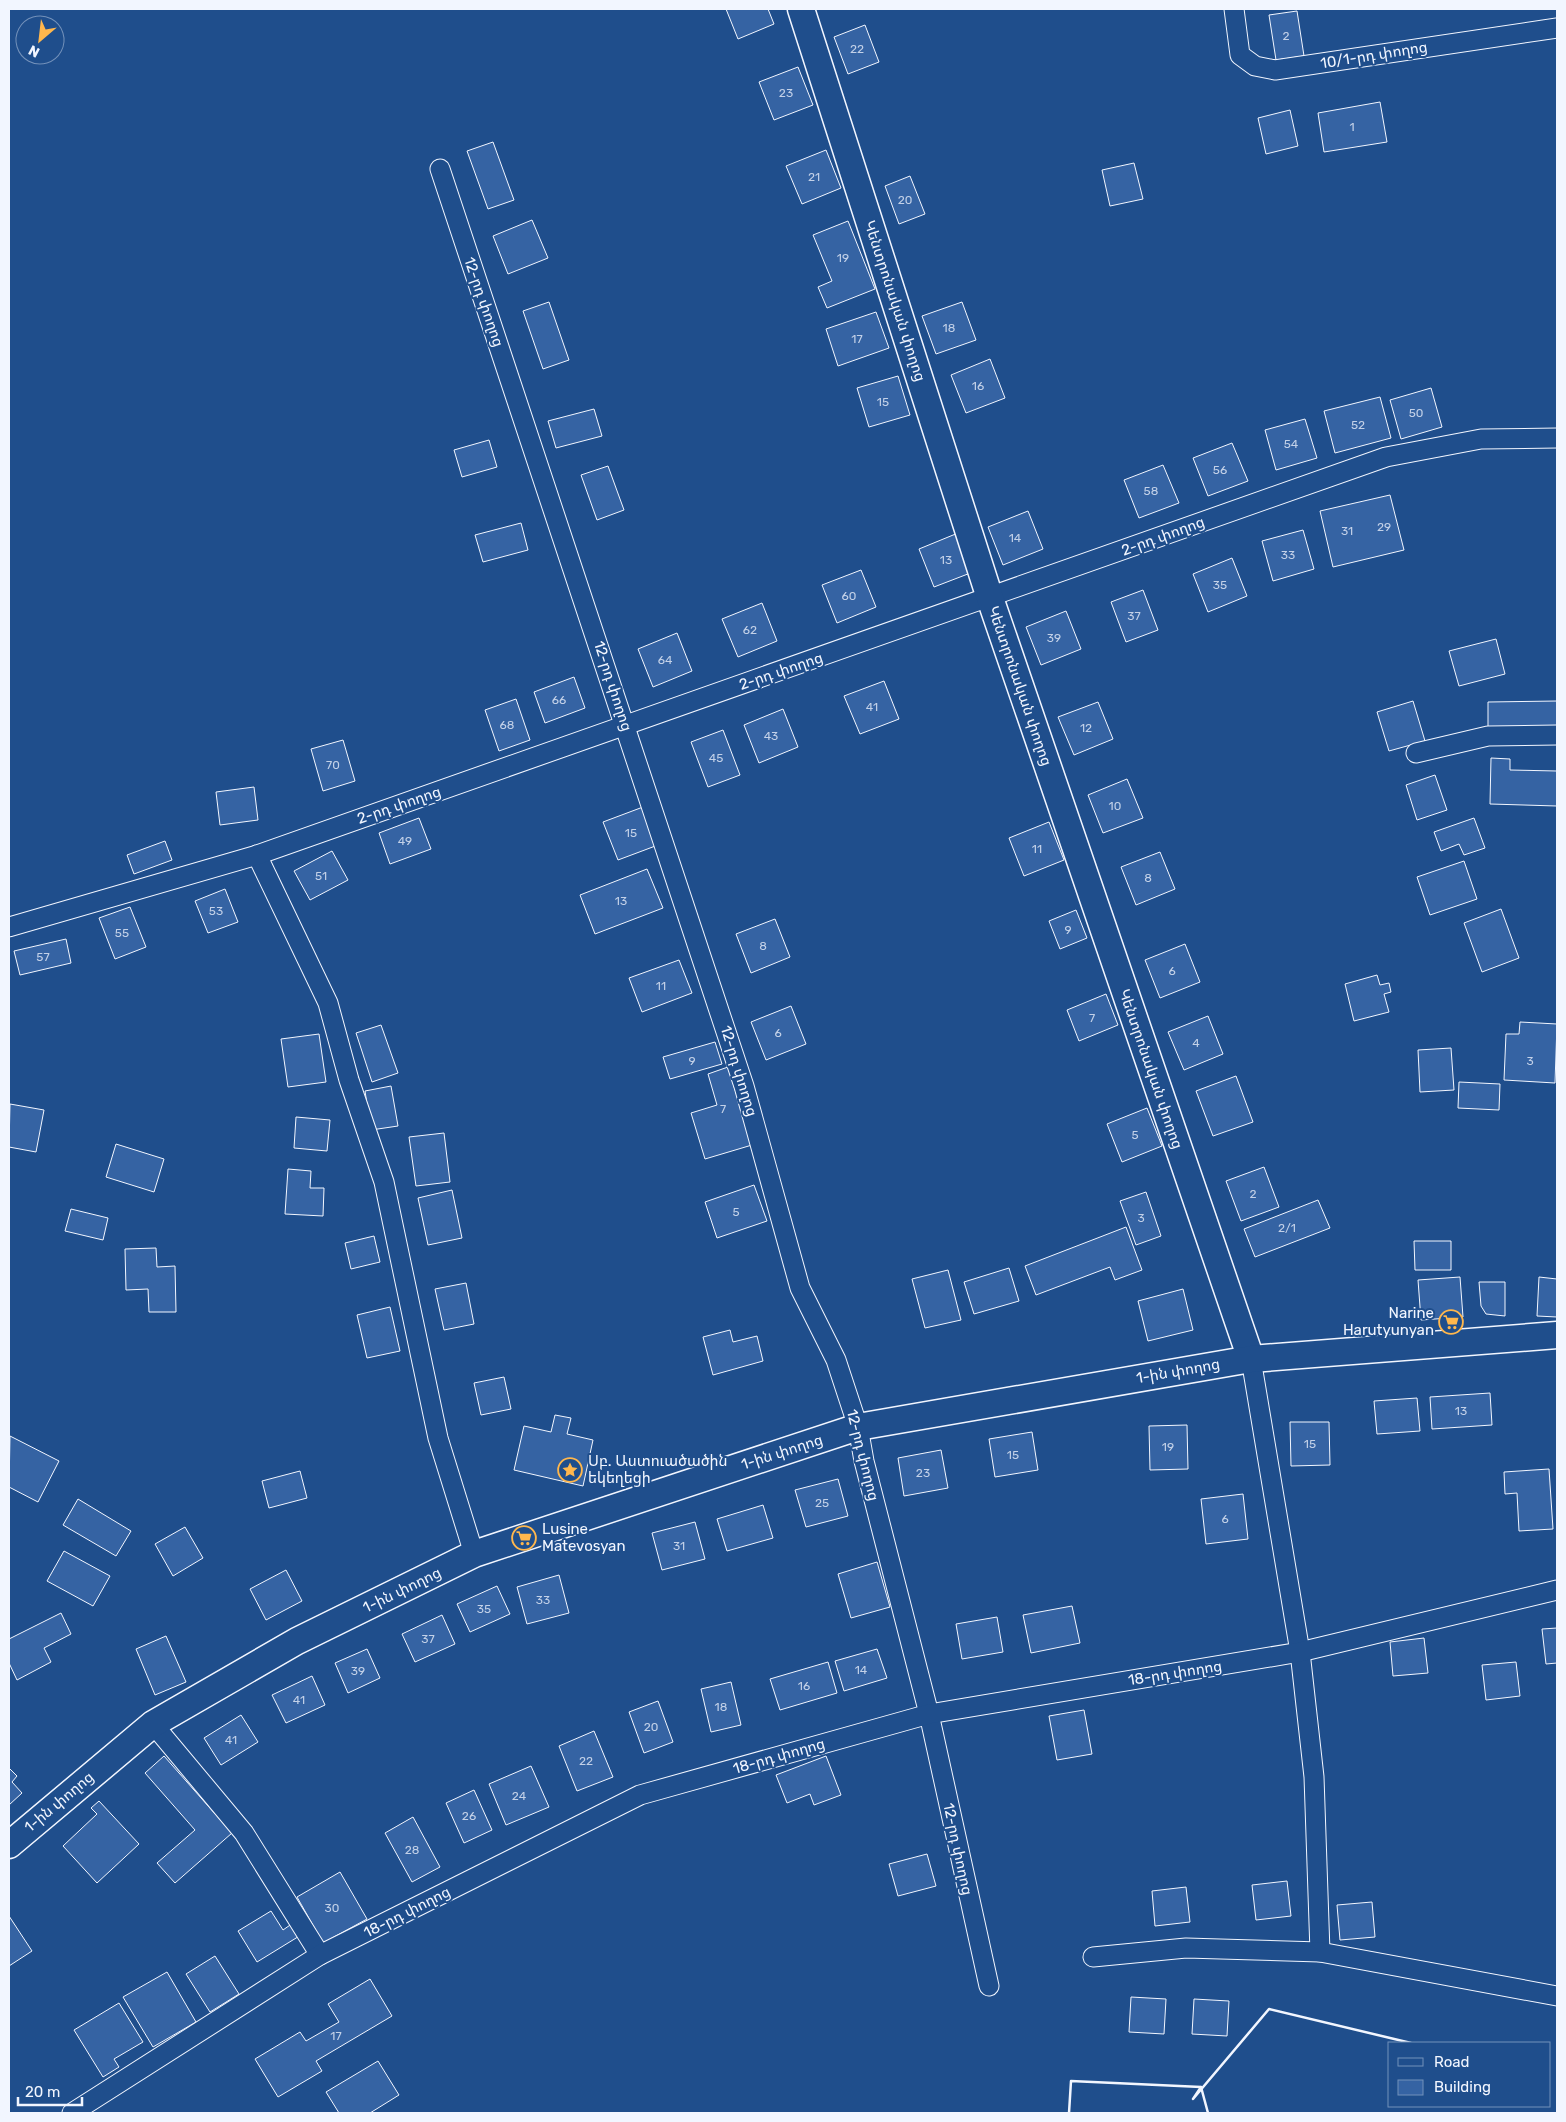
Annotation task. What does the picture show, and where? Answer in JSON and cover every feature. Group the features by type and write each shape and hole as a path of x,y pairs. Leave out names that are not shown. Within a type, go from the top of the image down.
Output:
{"main road":[{"name":"Կենտրոնական փողոց","path":"801,9 990,598 1251,1358"},
{"name":"1-ին փողոց","path":"9,1845 153,1724 297,1641 474,1554 858,1427 1251,1358 1557,1335"}],"street":[{"name":"10/1-րդ փողոց","path":"1234,9 1240,55 1255,66 1275,70 1557,28"},
{"name":"12-րդ փողոց","path":"440,169 626,725 744,1086 800,1288 836,1360 858,1427 864,1461 929,1714 989,1986"},
{"name":"2-րդ փողոց","path":"9,927 257,855 1386,457 1480,439 1557,438"},
{"path":"1416,754 1488,736 1557,735"},
{"path":"257,855 328,1003 349,1080 384,1182 438,1438 474,1554"},
{"path":"1251,1358 1300,1652 1314,1777 1320,1952"},
{"name":"18-րդ փողոց","path":"72,2113 320,1956 640,1795 929,1714 1300,1652 1557,1590"},
{"path":"153,1724 244,1833 320,1956"},
{"path":"1093,1957 1186,1948 1320,1952 1557,1996"}],"building":[{"path":"726,9 768,9 774,24 738,39"},
{"path":"1297,11 1304,56 1276,60 1269,15"},
{"path":"865,25 879,62 848,74 834,37"},
{"path":"798,67 813,105 774,120 759,82"},
{"path":"1380,102 1387,142 1324,152 1318,113"},
{"path":"1290,110 1298,146 1266,154 1258,118"},
{"path":"493,142 514,200 488,209 467,151"},
{"path":"826,150 841,188 802,204 786,166"},
{"path":"1134,163 1143,199 1110,206 1102,170"},
{"path":"910,176 925,214 899,224 885,186"},
{"path":"532,220 548,258 508,274 493,236"},
{"path":"848,221 875,289 827,308 818,287 832,281 813,235"},
{"path":"549,302 569,360 543,369 523,311"},
{"path":"962,302 976,340 936,354 922,316"},
{"path":"876,312 889,348 838,366 826,329"},
{"path":"990,359 1005,398 966,413 951,375"},
{"path":"898,376 910,415 869,427 857,388"},
{"path":"1431,388 1442,427 1401,439 1390,400"},
{"path":"1380,397 1391,438 1335,453 1324,411"},
{"path":"594,409 602,436 556,448 548,421"},
{"path":"1305,419 1317,458 1276,470 1265,430"},
{"path":"489,440 497,467 462,477 454,450"},
{"path":"1232,443 1248,481 1208,496 1193,458"},
{"path":"1163,465 1179,503 1139,518 1124,480"},
{"path":"608,466 624,510 597,520 581,475"},
{"path":"1390,495 1404,550 1333,567 1320,511"},
{"path":"1028,511 1043,549 1003,565 988,527"},
{"path":"521,523 528,550 483,562 475,535"},
{"path":"1303,530 1314,569 1273,581 1262,541"},
{"path":"958,533 973,572 934,587 919,549"},
{"path":"1232,558 1247,596 1208,612 1193,574"},
{"path":"861,570 876,607 837,623 822,585"},
{"path":"1143,590 1158,630 1126,642 1111,602"},
{"path":"762,603 777,641 738,657 722,619"},
{"path":"1066,611 1081,649 1041,665 1026,627"},
{"path":"677,633 692,671 653,687 638,649"},
{"path":"1496,639 1505,674 1459,686 1449,651"},
{"path":"574,677 585,708 545,723 534,692"},
{"path":"884,681 899,719 860,734 844,696"},
{"path":"516,699 530,740 499,751 485,710"},
{"path":"1413,701 1425,741 1389,751 1377,712"},
{"path":"1557,701 1557,730 1488,730 1488,702"},
{"path":"1098,702 1113,739 1074,755 1058,717"},
{"path":"783,709 798,747 759,763 744,725"},
{"path":"723,730 740,775 708,787 691,742"},
{"path":"343,740 355,781 323,791 311,749"},
{"path":"1491,758 1510,759 1510,770 1557,771 1557,806 1490,804"},
{"path":"1435,775 1447,810 1417,820 1406,785"},
{"path":"1127,779 1143,818 1103,833 1088,795"},
{"path":"254,787 258,820 220,825 216,792"},
{"path":"643,807 658,845 618,860 603,822"},
{"path":"419,818 431,849 390,864 379,833"},
{"path":"1474,818 1485,848 1464,855 1459,844 1441,851 1434,832"},
{"path":"1049,822 1064,860 1024,876 1009,838"},
{"path":"165,841 172,860 134,874 127,855"},
{"path":"332,851 348,880 310,900 294,871"},
{"path":"1160,852 1175,889 1136,905 1121,867"},
{"path":"1464,861 1477,899 1430,915 1417,877"},
{"path":"647,869 663,908 595,934 580,895"},
{"path":"225,889 238,922 208,933 195,901"},
{"path":"130,907 146,947 115,959 99,918"},
{"path":"1501,909 1519,958 1482,972 1464,923"},
{"path":"1076,910 1087,938 1060,949 1049,921"},
{"path":"775,919 790,957 751,973 736,934"},
{"path":"66,939 71,963 20,975 14,951"},
{"path":"1185,944 1200,982 1160,998 1145,960"},
{"path":"679,960 692,993 642,1012 629,978"},
{"path":"1377,975 1380,985 1389,983 1391,992 1384,994 1389,1012 1354,1021 1345,984"},
{"path":"1106,994 1118,1025 1079,1041 1067,1010"},
{"path":"791,1006 806,1044 766,1060 751,1022"},
{"path":"1208,1016 1223,1054 1184,1070 1168,1032"},
{"path":"1520,1022 1557,1024 1555,1083 1504,1080 1506,1034 1519,1034"},
{"path":"381,1025 398,1073 372,1082 356,1033"},
{"path":"319,1034 326,1082 288,1087 281,1039"},
{"path":"715,1042 722,1064 670,1079 663,1057"},
{"path":"1451,1048 1454,1090 1420,1092 1418,1050"},
{"path":"728,1067 752,1145 705,1159 691,1113 717,1105 708,1074"},
{"path":"1236,1076 1253,1122 1213,1136 1196,1091"},
{"path":"1459,1082 1500,1084 1499,1110 1458,1108"},
{"path":"391,1086 398,1126 371,1130 365,1091"},
{"path":"10,1104 44,1110 36,1152 9,1147"},
{"path":"1147,1108 1162,1146 1122,1162 1107,1124"},
{"path":"296,1117 330,1120 327,1151 294,1148"},
{"path":"444,1133 450,1182 416,1186 409,1137"},
{"path":"116,1144 164,1159 154,1192 106,1177"},
{"path":"1264,1167 1279,1207 1241,1221 1226,1181"},
{"path":"288,1169 311,1171 310,1188 324,1188 323,1216 285,1214"},
{"path":"754,1185 767,1221 717,1238 705,1202"},
{"path":"452,1190 462,1238 428,1245 418,1198"},
{"path":"1146,1192 1161,1236 1136,1245 1120,1201"},
{"path":"1318,1200 1330,1228 1255,1257 1244,1229"},
{"path":"71,1209 108,1218 103,1240 65,1231"},
{"path":"1126,1227 1142,1270 1115,1280 1110,1267 1036,1295 1025,1266"},
{"path":"374,1236 380,1262 351,1269 345,1243"},
{"path":"1414,1241 1451,1241 1451,1270 1415,1270"},
{"path":"156,1248 157,1267 175,1266 176,1312 149,1312 148,1289 126,1290 125,1249"},
{"path":"1009,1268 1019,1301 974,1314 964,1282"},
{"path":"948,1270 961,1320 925,1328 912,1279"},
{"path":"1460,1277 1463,1317 1421,1320 1418,1280"},
{"path":"1539,1277 1557,1279 1557,1317 1537,1316"},
{"path":"1479,1282 1505,1282 1505,1316 1486,1314 1481,1306"},
{"path":"466,1283 474,1324 444,1330 435,1289"},
{"path":"1183,1289 1193,1330 1148,1341 1138,1301"},
{"path":"390,1307 400,1351 367,1358 357,1315"},
{"path":"730,1330 733,1342 757,1336 763,1361 713,1375 703,1337"},
{"path":"504,1377 511,1409 481,1415 474,1383"},
{"path":"1490,1393 1492,1425 1432,1429 1430,1397"},
{"path":"1417,1398 1420,1431 1377,1434 1374,1401"},
{"path":"555,1415 571,1418 567,1434 593,1440 583,1486 514,1470 524,1426 551,1432"},
{"path":"1290,1422 1329,1422 1330,1465 1291,1466"},
{"path":"1187,1425 1188,1469 1150,1470 1149,1426"},
{"path":"1032,1432 1038,1470 995,1477 989,1439"},
{"path":"10,1436 59,1461 38,1502 9,1487"},
{"path":"941,1450 948,1488 904,1496 898,1458"},
{"path":"1549,1469 1553,1529 1519,1531 1517,1493 1505,1494 1504,1472"},
{"path":"300,1471 307,1498 269,1508 262,1481"},
{"path":"838,1479 848,1516 806,1527 795,1490"},
{"path":"1243,1494 1248,1539 1206,1544 1201,1499"},
{"path":"78,1499 131,1531 116,1556 63,1525"},
{"path":"763,1505 773,1538 727,1551 717,1519"},
{"path":"695,1522 705,1559 662,1570 652,1533"},
{"path":"185,1527 203,1558 173,1576 155,1544"},
{"path":"64,1551 110,1576 93,1606 47,1581"},
{"path":"877,1562 890,1607 851,1618 838,1574"},
{"path":"286,1570 302,1601 266,1620 250,1589"},
{"path":"559,1575 569,1613 527,1624 517,1587"},
{"path":"497,1586 510,1614 470,1632 457,1604"},
{"path":"1072,1606 1080,1643 1031,1653 1023,1615"},
{"path":"61,1613 71,1634 44,1648 51,1662 17,1680 9,1663 9,1639"},
{"path":"442,1615 455,1644 415,1662 402,1634"},
{"path":"997,1617 1003,1652 962,1659 956,1624"},
{"path":"1557,1628 1557,1663 1546,1664 1542,1629"},
{"path":"166,1636 186,1682 155,1695 136,1649"},
{"path":"1424,1638 1428,1673 1393,1676 1390,1642"},
{"path":"367,1649 380,1678 348,1693 335,1663"},
{"path":"877,1649 887,1678 844,1691 835,1661"},
{"path":"828,1662 837,1693 780,1710 770,1679"},
{"path":"1516,1662 1520,1696 1486,1700 1482,1665"},
{"path":"312,1676 325,1705 286,1723 272,1695"},
{"path":"731,1682 741,1725 711,1732 701,1689"},
{"path":"658,1701 673,1742 644,1753 629,1712"},
{"path":"1084,1710 1092,1754 1057,1760 1049,1716"},
{"path":"241,1715 258,1742 221,1765 204,1738"},
{"path":"594,1731 613,1777 577,1791 559,1746"},
{"path":"164,1756 232,1833 175,1883 157,1863 195,1830 145,1773"},
{"path":"826,1756 841,1795 814,1805 810,1794 787,1803 776,1775"},
{"path":"531,1766 549,1807 506,1825 489,1784"},
{"path":"9,1768 17,1776 12,1782 22,1793 9,1805"},
{"path":"474,1790 492,1830 464,1843 446,1803"},
{"path":"99,1801 139,1844 97,1883 63,1846 97,1814 91,1808"},
{"path":"413,1817 440,1867 412,1882 385,1833"},
{"path":"927,1854 936,1886 898,1896 889,1864"},
{"path":"340,1872 367,1919 323,1943 297,1897"},
{"path":"1287,1881 1291,1916 1256,1920 1252,1885"},
{"path":"1186,1887 1190,1922 1155,1926 1152,1891"},
{"path":"1372,1902 1375,1937 1340,1940 1337,1905"},
{"path":"271,1911 283,1930 293,1923 301,1935 257,1962 238,1931"},
{"path":"9,1916 32,1951 9,1966"},
{"path":"215,1956 239,1994 210,2012 186,1974"},
{"path":"167,1972 196,2022 153,2047 123,1997"},
{"path":"370,1979 392,2016 316,2061 322,2071 278,2097 255,2059 300,2032 306,2041 339,2022 328,2004"},
{"path":"1131,1997 1166,1999 1164,2034 1129,2032"},
{"path":"1194,1999 1229,2001 1227,2036 1192,2034"},
{"path":"119,2003 143,2042 114,2059 119,2067 103,2077 74,2030"},
{"path":"378,2061 399,2095 370,2113 339,2113 326,2092"}],"wall":[{"path":"1201,2087 1193,2099 1269,2009 1407,2042"},
{"path":"1069,2113 1071,2081 1201,2087 1208,2113"}],"place":[{"name":"Narine Harutyunyan","path":"1451,1322"},
{"name":"Սբ. Աստուածածին եկեղեցի","path":"570,1470"},
{"name":"Lusine Matevosyan","path":"524,1538"}]}
